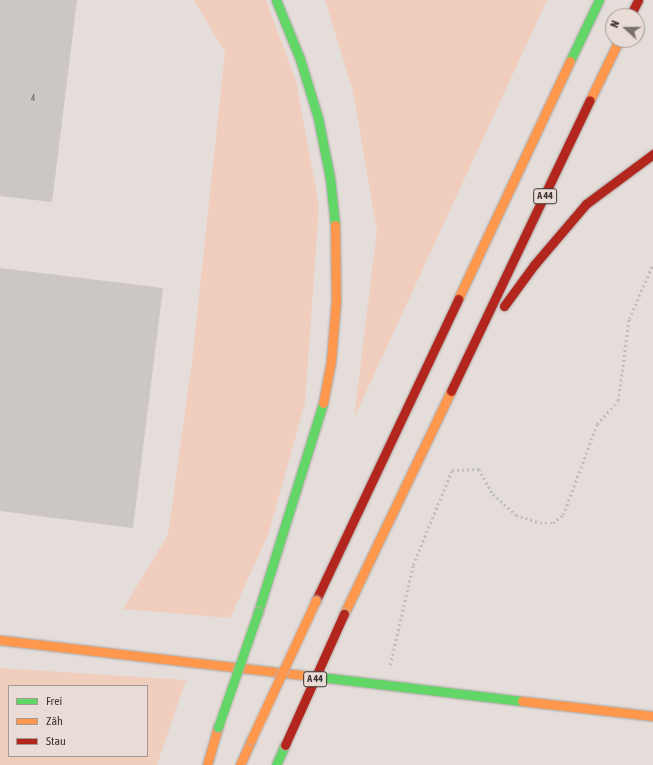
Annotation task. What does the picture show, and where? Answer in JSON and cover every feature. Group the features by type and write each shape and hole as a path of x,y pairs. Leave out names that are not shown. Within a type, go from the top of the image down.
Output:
{"main road":[{"path":"207,765 218,727 258,612 319,421 331,361 336,300 336,239 331,186 318,118 300,59 276,0"},
{"path":"240,765 316,600 599,0"},
{"name":"A 44","path":"276,765 344,614 471,353 615,48"},
{"path":"471,353 534,264 586,204 653,154"},
{"path":"0,640 653,716"}],"path":[{"path":"386,686 394,643 413,565 452,470 479,469 493,494 516,515 540,523 553,523 563,514 597,424 618,401 629,319 653,264"}],"shaded area":[{"path":"194,0 266,0 296,81 319,206 305,403 268,535 230,618 123,609 168,535 192,362 225,52"},
{"path":"325,0 547,0 354,418 377,231 353,91"},
{"path":"0,668 186,680 157,765 0,765"}],"building":[{"path":"0,0 77,0 52,202 0,196"},
{"path":"0,268 163,288 133,528 0,511"}],"traffic: fast":[{"path":"276,0 300,59 318,118 330,178 335,225"},
{"path":"570,61 599,0"},
{"path":"258,612 323,403"},
{"path":"218,727 258,612"},
{"path":"312,676 522,701"},
{"path":"276,765 285,745"}],"traffic: slow":[{"path":"590,100 615,48"},
{"path":"458,299 570,61"},
{"path":"323,403 331,361 336,300 335,225"},
{"path":"344,614 451,391"},
{"path":"251,740 316,600"},
{"path":"0,640 312,676"},
{"path":"522,701 653,716"},
{"path":"207,765 218,727"},
{"path":"240,765 251,740"}],"traffic: jam":[{"path":"634,8 638,0"},
{"path":"451,391 590,100"},
{"path":"504,306 534,265 586,204 653,154"},
{"path":"316,600 458,299"},
{"path":"285,745 344,614"}]}
